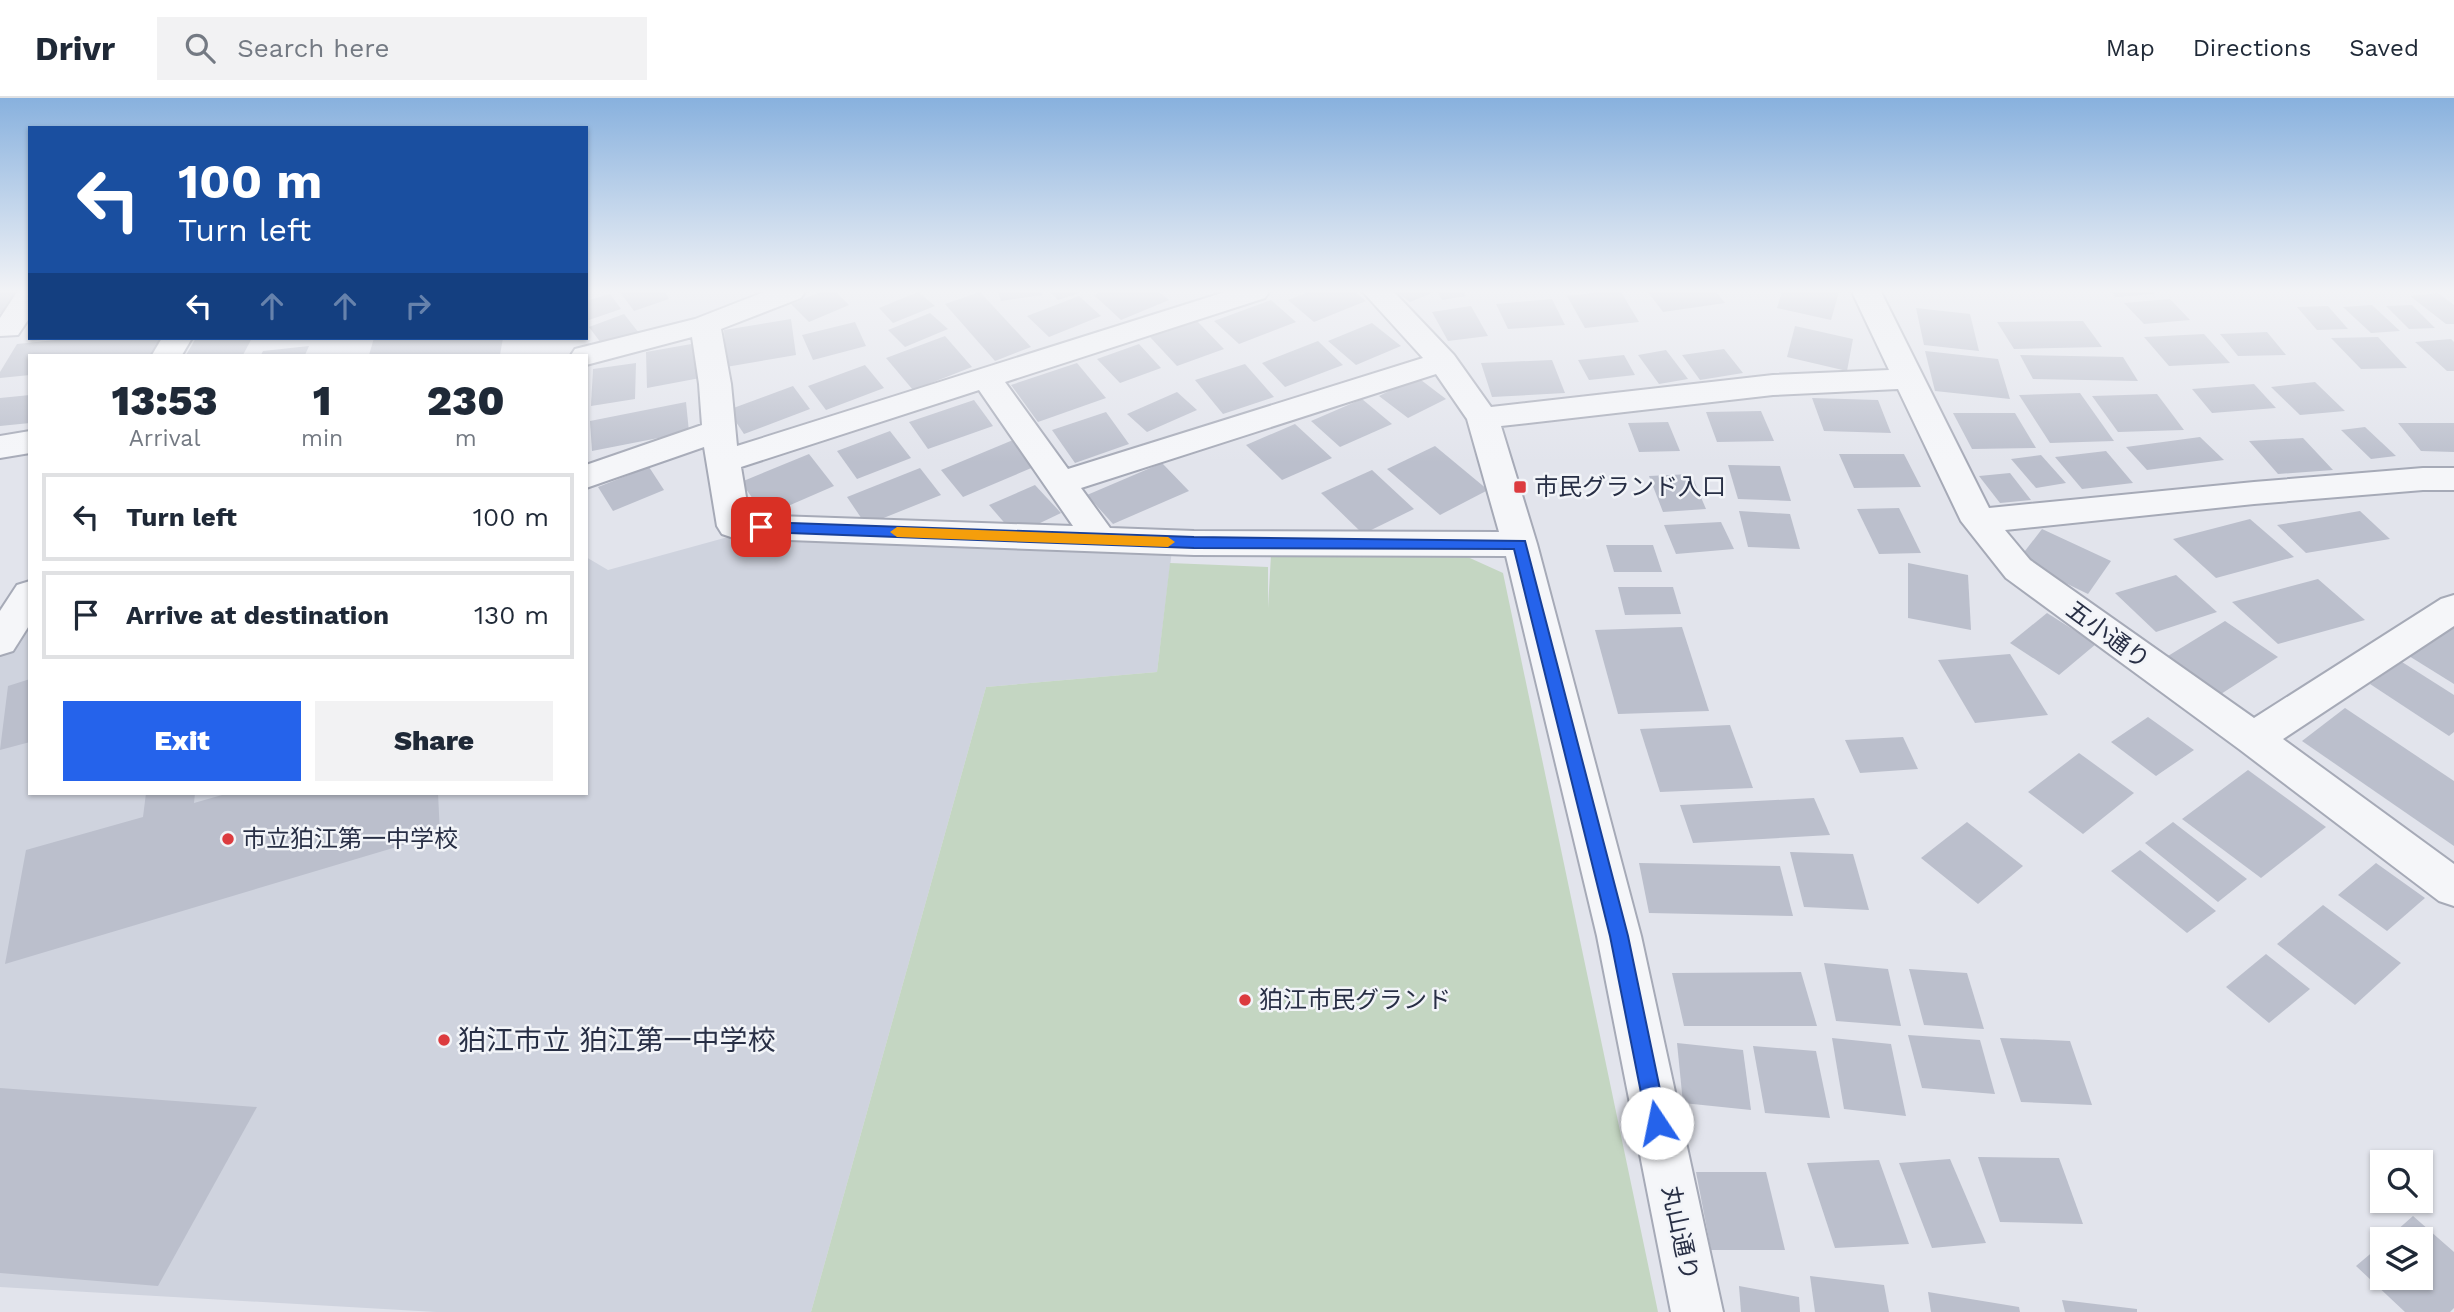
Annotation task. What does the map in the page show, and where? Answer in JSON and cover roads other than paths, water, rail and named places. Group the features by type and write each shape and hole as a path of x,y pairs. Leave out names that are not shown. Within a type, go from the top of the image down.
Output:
{"street":[{"path":"588,355 613,349"},
{"path":"709,349 734,526 1208,543 1520,544"},
{"path":"588,477 722,446 986,378 1078,349"},
{"name":"丸山通り","path":"1431,349 1483,418 1520,544 1619,936 1697,1312"},
{"name":"五小通り","path":"1894,349 1978,521 2018,569 2253,738 2454,888"},
{"path":"1060,483 1443,362"},
{"path":"986,378 1100,539"},
{"path":"1483,418 1773,385 1909,379"},
{"path":"0,447 28,442"},
{"path":"1978,521 2280,491 2423,479 2454,480"},
{"path":"2253,738 2454,608"}],"place":[{"name":"市民グランド入口","path":"1520,487"},
{"name":"市立狛江第一中学校","path":"228,839"},
{"name":"狛江市民グランド","path":"1245,1000"},
{"name":"狛江市立 狛江第一中学校","path":"444,1040"}]}
